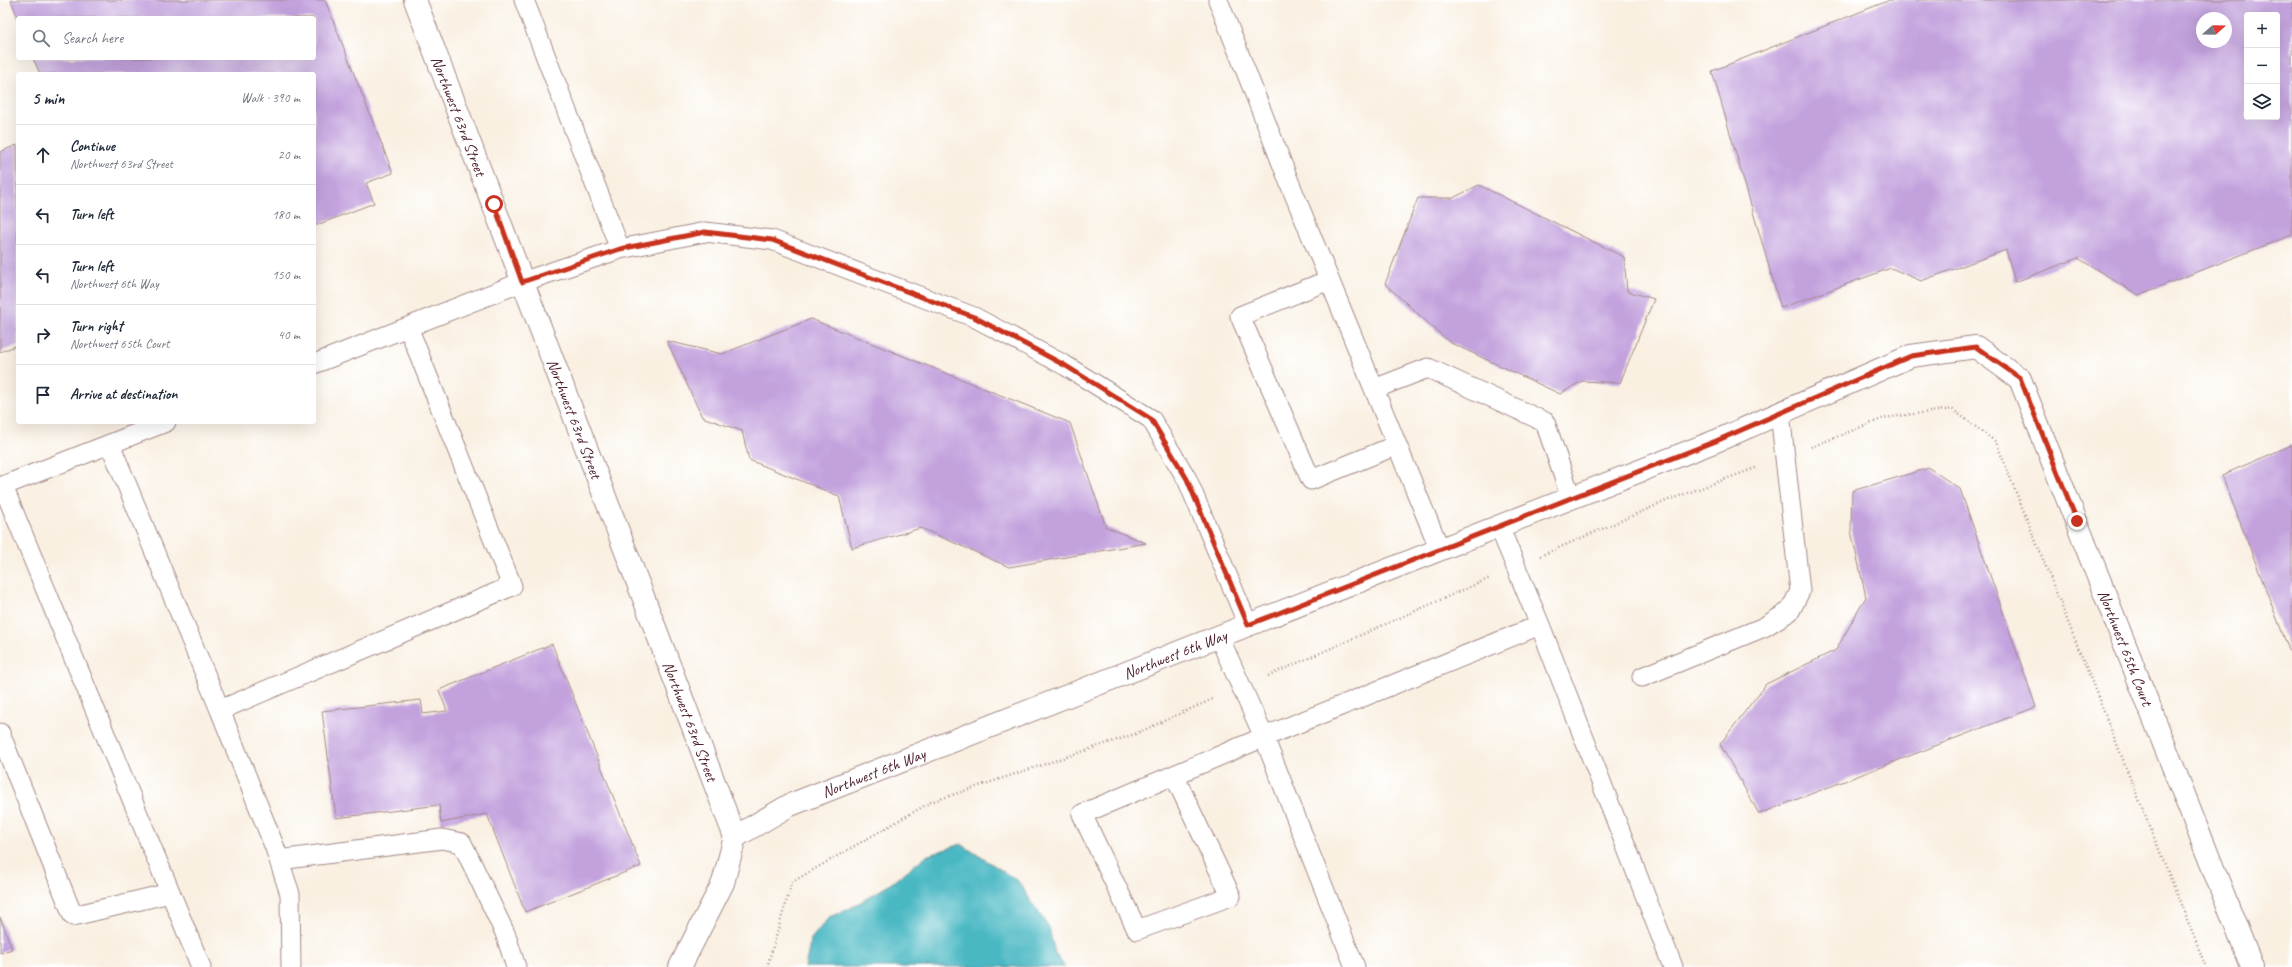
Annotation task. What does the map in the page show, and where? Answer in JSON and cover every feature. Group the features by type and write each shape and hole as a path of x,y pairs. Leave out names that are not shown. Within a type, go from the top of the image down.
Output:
{"street":[{"name":"Northwest 63rd Street","path":"415,0 735,837"},
{"name":"Northwest 6th Way","path":"735,837 790,805 1716,441 1911,356 1976,347"},
{"name":"Northwest 65th Court","path":"1976,347 2020,378 2252,967"},
{"path":"680,967 723,883 735,837"}],"lane":[{"path":"524,0 620,249"},
{"path":"1218,0 1329,280 1440,550"},
{"path":"316,363 522,282 620,249 705,232 772,240 974,317 1066,366 1151,419 1187,479 1248,625"},
{"path":"1329,280 1240,316 1311,480 1397,445"},
{"path":"220,710 512,586 408,327"},
{"path":"1374,390 1428,368 1545,422 1572,498"},
{"path":"1642,677 1764,627 1790,611 1800,591 1780,413"},
{"path":"161,424 1,486 200,967"},
{"path":"110,444 220,710 279,860 290,894 291,967"},
{"path":"1499,526 1540,625 1673,967"},
{"path":"1174,775 1231,896 1137,930 1082,814 1174,775 1264,737 1540,625"},
{"path":"1218,637 1264,737 1355,967"},
{"path":"0,732 74,916 170,893"},
{"path":"279,860 442,839 462,843 505,933 516,967"}],"water":[{"path":"961,844 1018,881 1049,928 1055,954 1065,967 805,967 811,939 829,917 847,910 889,885 926,856"}],"building":[{"path":"11,0 325,0 393,173 366,183 374,203 316,225 316,72 39,72 34,60 316,60 316,16 17,16"},
{"path":"1890,0 2292,0 2292,235 2138,295 2078,258 2015,282 2006,250 1921,281 1891,268 1781,308 1712,71"},
{"path":"16,145 16,346 0,352 0,152"},
{"path":"1479,185 1624,257 1627,291 1654,299 1620,383 1582,381 1560,394 1449,342 1385,284 1418,198 1453,198"},
{"path":"811,319 1070,423 1106,527 1146,543 1009,567 921,528 852,548 839,496 749,460 742,431 702,417 667,341 722,354"},
{"path":"2292,445 2292,658 2222,475"},
{"path":"1929,468 1960,489 2036,707 1759,814 1720,744 1766,684 1836,650 1866,597 1851,531 1852,491"},
{"path":"552,644 641,866 525,912 487,814 441,823 439,805 336,818 322,711 421,700 423,714 447,711 439,690"},
{"path":"0,917 12,949 0,953"}],"route":[{"path":"494,204 522,282 620,249 705,232 772,240 974,317 1066,366 1151,419 1187,479 1248,625 1716,441 1911,356 1976,347 2020,378 2077,521"}]}
